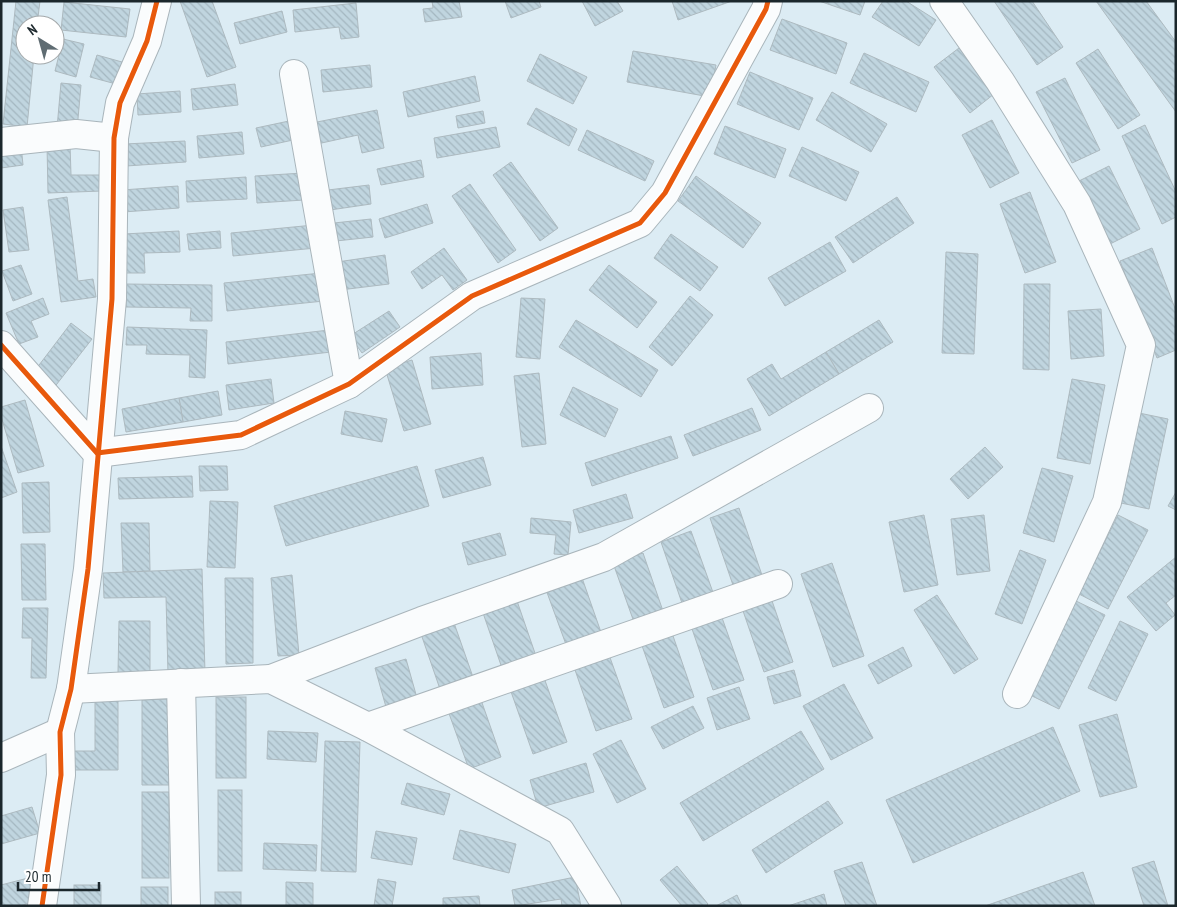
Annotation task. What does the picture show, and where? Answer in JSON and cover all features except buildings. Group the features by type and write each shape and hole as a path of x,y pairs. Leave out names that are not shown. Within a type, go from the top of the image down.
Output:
{"street":[{"path":"42,906 61,774 60,732 71,689 88,569 112,299 114,138 120,103 147,41 157,1"},
{"path":"97,453 241,435 349,384 472,296 640,224 665,194 766,9 768,1"},
{"path":"944,1 1000,81 1077,204 1141,345 1107,502 1017,694"},
{"path":"294,74 349,384"},
{"path":"1,142 76,134 114,138"},
{"path":"1,345 97,453"},
{"path":"71,689 272,679 422,621 604,557 869,408"},
{"path":"368,727 778,584"},
{"path":"272,679 368,727 560,831 607,906"},
{"path":"181,683 186,906"},
{"path":"1,758 60,732"}],"cycle path":[{"path":"42,906 61,775 60,732 71,689 88,569 112,299 114,138 120,103 147,41 157,1"},
{"path":"1,345 97,453 241,435 349,384 472,296 640,223 665,193 766,9 768,1"}]}
